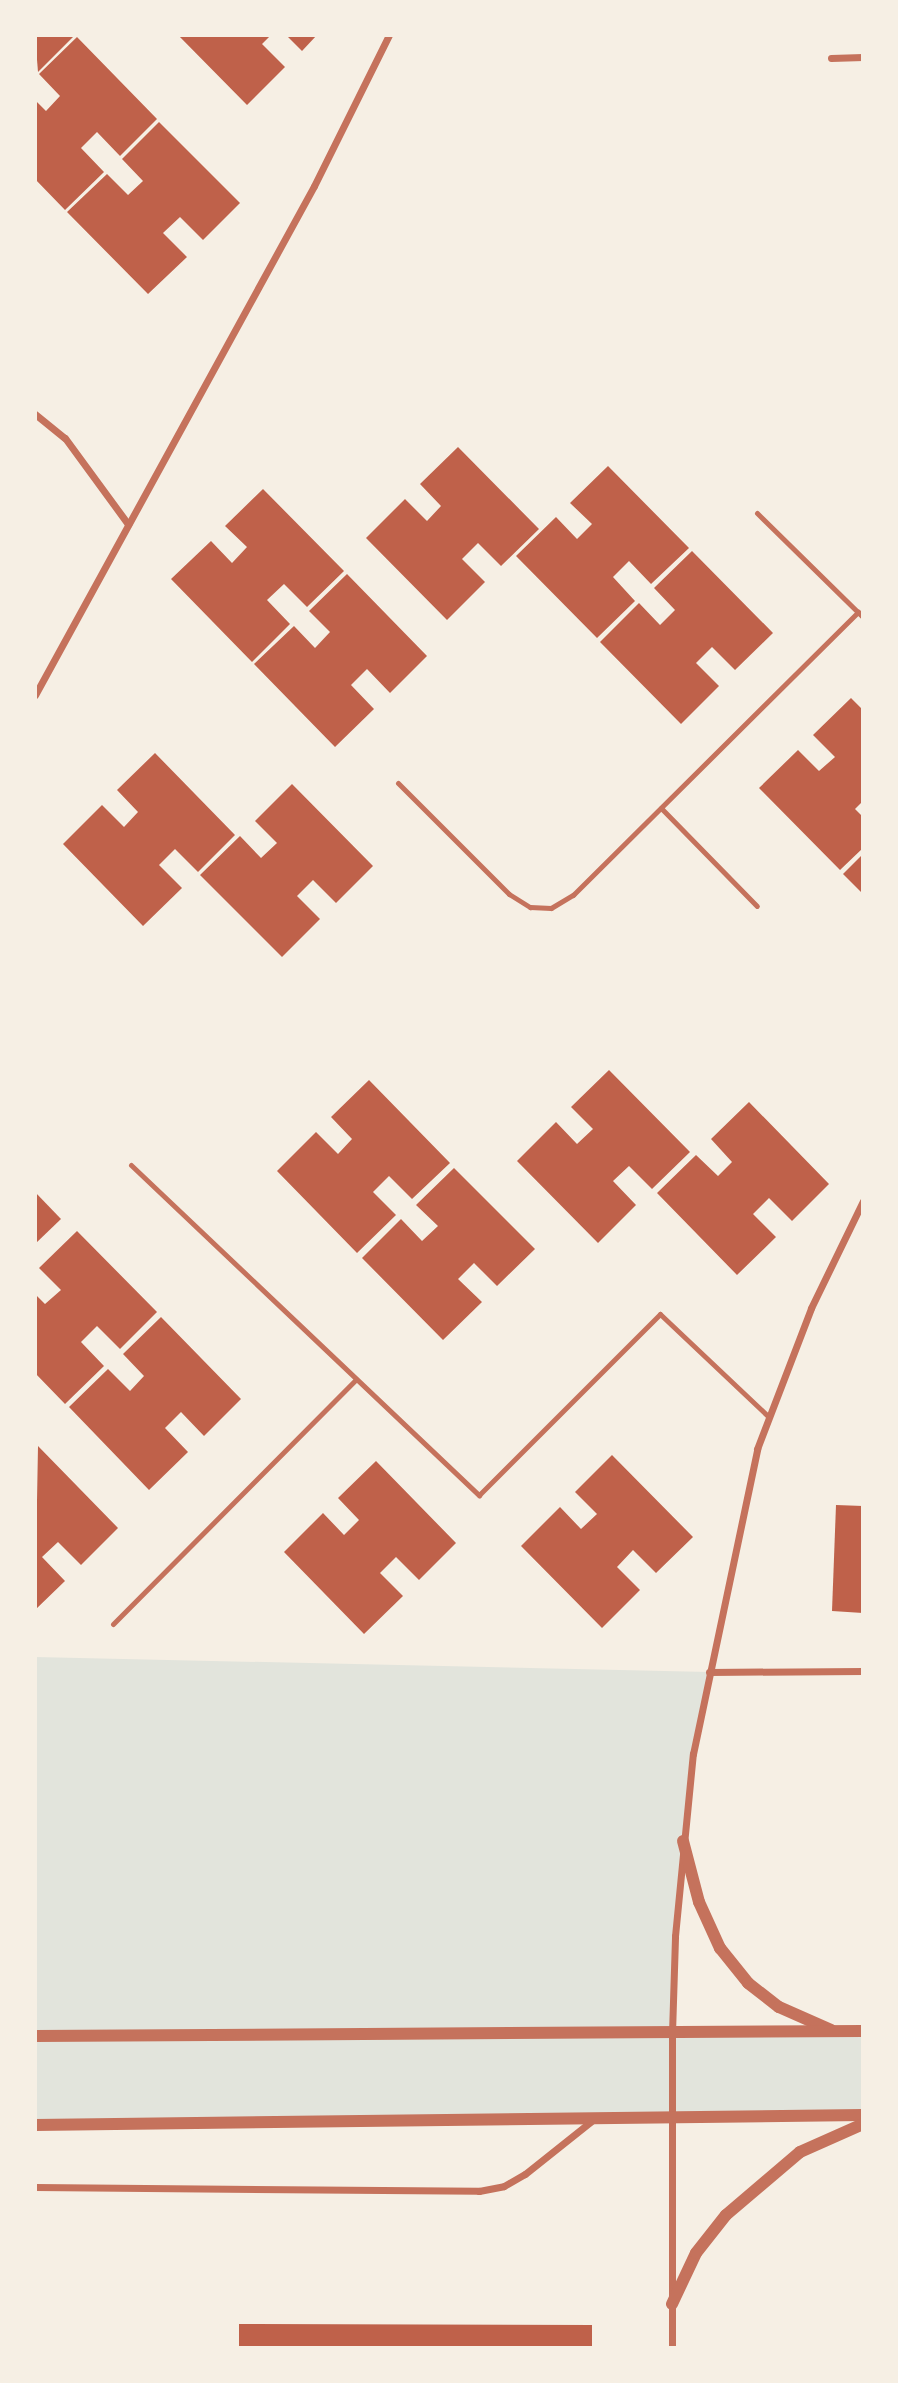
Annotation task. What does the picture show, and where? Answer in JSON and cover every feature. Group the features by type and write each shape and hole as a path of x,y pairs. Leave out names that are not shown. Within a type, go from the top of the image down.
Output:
{"street":[{"path":"35,695 314,186 389,35"},
{"path":"831,58 863,57"},
{"path":"35,414 65,438 128,524"},
{"path":"672,2348 672,2033 683,1841 709,1672 740,1516 769,1417 811,1308 863,1201"},
{"path":"709,1672 863,1671"},
{"path":"683,1841 699,1902 720,1948 748,1983 779,2007 835,2031"},
{"path":"35,2036 863,2031"},
{"path":"35,2125 863,2115"},
{"path":"35,2187 479,2190 504,2186 525,2174 593,2120"},
{"path":"671,2304 696,2253 726,2215 800,2152 863,2124"}],"lane":[{"path":"398,783 509,894 530,907 551,908 573,895 860,615 757,513"},
{"path":"661,808 757,906"},
{"path":"131,1165 479,1495 660,1314 769,1417"},
{"path":"113,1623 356,1379"}],"shaded area":[{"path":"35,1657 709,1672 683,1841 672,2033 863,2031 863,2117 35,2125"}],"building":[{"path":"35,35 75,35 38,72"},
{"path":"178,35 271,35 262,44 285,67 247,105"},
{"path":"286,35 317,35 302,51"},
{"path":"77,37 157,119 120,156 97,132 81,148 104,172 65,210 35,179 35,100 46,111 60,96 39,74"},
{"path":"159,122 240,203 203,240 180,217 163,233 187,257 148,294 67,212 107,174 128,195 143,181 122,159"},
{"path":"458,447 539,529 501,566 478,543 462,559 485,582 447,620 366,538 405,499 427,521 441,506 420,484"},
{"path":"608,466 689,548 651,584 629,561 613,577 635,601 597,638 516,556 556,517 577,539 592,524 570,503"},
{"path":"263,489 344,571 307,607 284,584 267,600 290,624 252,662 171,579 211,541 232,563 247,547 225,526"},
{"path":"692,551 773,633 735,670 712,647 696,663 719,686 681,724 600,642 639,603 660,625 675,610 654,588"},
{"path":"347,574 427,656 390,693 367,669 351,685 374,709 335,747 254,664 294,626 315,648 330,632 309,611"},
{"path":"851,698 863,710 863,801 855,809 863,817 863,848 840,870 759,788 798,750 819,771 835,757 813,735"},
{"path":"155,753 235,835 198,872 175,849 159,865 182,888 143,926 63,844 102,805 124,827 138,812 117,790"},
{"path":"292,784 373,866 336,903 313,880 297,896 320,919 282,957 200,875 240,836 261,858 277,843 255,821"},
{"path":"863,854 863,894 843,874"},
{"path":"609,1070 690,1152 652,1189 629,1166 613,1181 636,1205 598,1243 517,1161 556,1122 577,1144 593,1129 571,1107"},
{"path":"369,1080 450,1163 412,1199 389,1176 373,1192 396,1215 357,1253 277,1171 316,1132 338,1154 352,1139 331,1117"},
{"path":"749,1102 829,1184 792,1221 769,1198 753,1214 776,1237 737,1275 657,1193 696,1155 718,1176 732,1162 711,1139"},
{"path":"454,1168 535,1249 497,1286 474,1263 458,1279 482,1302 443,1340 362,1258 401,1219 422,1241 438,1226 416,1205"},
{"path":"35,1192 61,1219 35,1244"},
{"path":"77,1231 157,1312 120,1349 97,1326 81,1342 104,1366 65,1404 35,1373 35,1294 45,1304 61,1290 39,1268"},
{"path":"161,1317 241,1399 204,1436 181,1412 165,1428 188,1452 149,1490 69,1407 108,1369 130,1391 144,1376 123,1354"},
{"path":"38,1446 118,1528 81,1565 58,1542 42,1557 65,1581 35,1610"},
{"path":"612,1455 693,1537 656,1573 633,1550 617,1567 640,1590 602,1628 521,1546 560,1507 581,1529 597,1514 575,1492"},
{"path":"376,1461 456,1543 419,1580 396,1557 380,1573 403,1596 364,1634 284,1552 323,1513 344,1535 359,1520 338,1498"},
{"path":"836,1505 863,1506 863,1613 832,1611"},
{"path":"239,2324 592,2325 592,2348 239,2348"}]}
